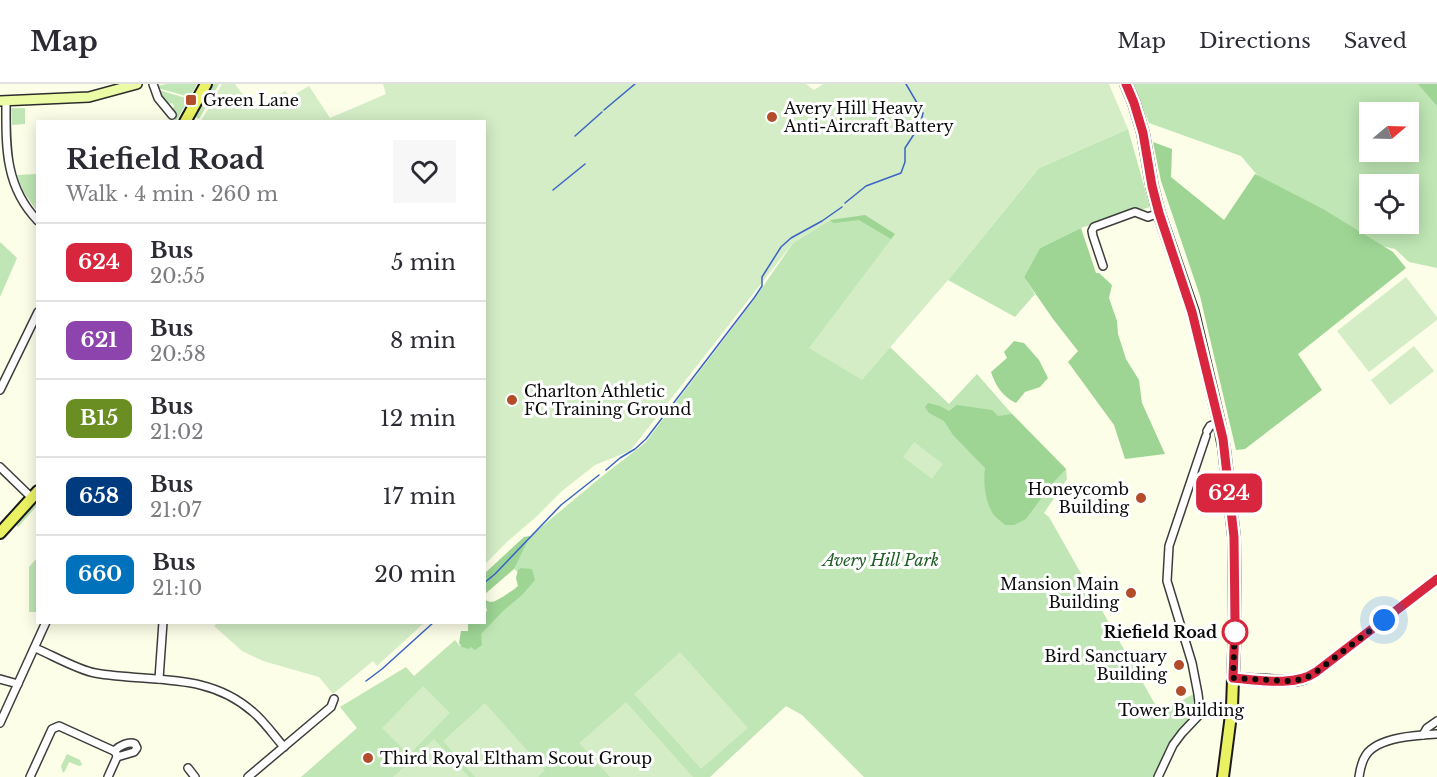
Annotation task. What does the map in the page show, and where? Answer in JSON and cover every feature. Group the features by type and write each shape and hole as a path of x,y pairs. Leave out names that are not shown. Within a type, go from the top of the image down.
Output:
{"main road":[{"path":"186,120 206,84"},
{"path":"1126,84 1143,133 1159,213 1192,312 1224,448 1234,537 1235,623 1229,732 1223,777"},
{"path":"0,533 35,495"}],"street":[{"path":"36,219 24,206 11,174 3,101 89,97 137,84"},
{"path":"153,84 158,98 172,115"},
{"path":"1103,266 1093,236 1094,227 1136,212 1148,216 1159,213"},
{"path":"0,390 36,316"},
{"path":"1158,777 1173,745 1200,711 1192,663 1167,581 1171,540 1209,426 1219,422"},
{"path":"0,467 35,495"},
{"path":"1233,678 1287,681 1304,679 1437,579"},
{"path":"0,723 45,624"},
{"path":"159,679 164,624"},
{"path":"35,648 92,673 206,685 223,692 255,713 284,747"},
{"path":"0,679 18,684"},
{"path":"248,777 331,707 334,699"},
{"path":"1423,735 1427,728 1437,721"},
{"path":"30,777 52,729 56,726 65,728 115,754 108,777"},
{"path":"1359,777 1365,756 1373,748 1390,741 1437,734"},
{"path":"188,768 195,777"}],"green space":[{"path":"197,84 190,97 157,88 157,86"},
{"path":"212,84 219,84 199,119 193,116"},
{"path":"222,84 235,84 253,109 285,91 290,97 309,86 330,118 386,94 383,84 806,84 814,90 823,84 1109,84 1128,129 1039,168 948,280 862,380 809,348 895,234 865,215 830,220 793,243 630,451 595,465 562,491 486,563 486,120 202,120"},
{"path":"1132,84 1437,84 1437,268 1409,262 1395,249 1347,238 1275,196 1241,156 1149,123"},
{"path":"1418,84 1437,84 1437,106"},
{"path":"156,89 189,99 174,120 175,114 172,111 174,106 172,103 164,102"},
{"path":"11,108 25,108 25,124 12,125"},
{"path":"1128,129 1150,207 1137,209 1081,228 1040,248 1024,277 1035,294 1015,317 948,280 1039,168"},
{"path":"1153,142 1172,149 1171,177 1224,220 1255,174 1323,209 1359,231 1359,234 1364,234 1393,252 1406,268 1298,354 1322,390 1245,449 1236,450 1200,296 1161,181"},
{"path":"36,174 36,210 23,191 17,175"},
{"path":"897,212 896,242 859,220 834,223 826,217"},
{"name":"Avery Hill Park","path":"865,215 896,234 810,348 862,379 890,347 949,404 977,374 1012,414 1066,469 1067,479 1044,513 1049,517 1160,713 1195,693 1197,713 1171,743 1155,777 864,777 802,715 786,706 710,777 301,777 357,728 340,707 406,667 414,676 455,640 460,646 528,583 504,558 645,443 753,301 793,243 830,220"},
{"path":"1081,228 1096,273 1112,285 1109,298 1117,321 1118,334 1126,359 1139,380 1142,403 1165,454 1125,459 1114,425 1068,362 1078,351 1024,277 1040,248"},
{"path":"0,242 17,258 0,297"},
{"path":"1406,277 1437,320 1369,372 1337,331"},
{"path":"1014,341 1024,343 1039,360 1048,378 1040,387 1025,392 1016,403 1000,390 991,372 1007,358 1004,352"},
{"path":"1414,346 1434,371 1390,405 1371,380"},
{"path":"928,403 949,411 957,405 992,410 998,416 1012,414 1066,469 1026,519 1014,525 1005,525 993,514 988,503 985,468 953,435 944,421 929,413 925,407"},
{"path":"914,442 943,464 932,479 903,457"},
{"path":"36,499 36,507 18,527 15,524"},
{"path":"530,536 514,569 486,593 486,572 524,537"},
{"path":"36,559 36,612 29,612 29,567"},
{"path":"532,569 535,580 481,634 482,645 475,650 471,647 469,649 462,647 459,643 461,631 468,631 468,624 486,624 486,600 491,602 497,600 518,586 516,578 518,570"},
{"path":"216,624 423,624 377,666 373,661 333,694 319,677 263,661 242,651 214,626"},
{"path":"680,652 748,728 701,769 634,694"},
{"path":"423,686 450,713 409,755 382,728"},
{"path":"626,702 693,777 610,777 579,743"},
{"path":"485,703 545,770 538,777 475,777 443,741"},
{"path":"434,739 469,777 393,777"},
{"path":"67,754 80,760 82,765 69,762 63,773 61,766"}],"waterway":[{"path":"604,110 635,84"},
{"path":"845,203 866,186 901,173 905,162 905,148 920,125 923,113 906,84"},
{"path":"575,136 602,112"},
{"path":"553,190 585,164"},
{"path":"606,470 646,439 754,298 762,286 762,277 781,247 791,238 842,207"},
{"path":"486,581 561,505 599,475"},
{"path":"366,681 432,624"}],"bus line":[{"name":"624","path":"1126,84 1143,133 1159,213 1192,312 1223,439 1234,537 1233,678 1287,681 1304,679 1437,579"}],"place":[{"name":"Green Lane","path":"191,100"},
{"name":"Avery Hill Heavy Anti-Aircraft Battery","path":"772,117"},
{"name":"Charlton Athletic FC Training Ground","path":"512,400"},
{"name":"Honeycomb Building","path":"1141,498"},
{"name":"Mansion Main Building","path":"1131,593"},
{"name":"Riefield Road","path":"1235,632"},
{"name":"Bird Sanctuary Building","path":"1179,665"},
{"name":"Tower Building","path":"1181,691"},
{"name":"Third Royal Eltham Scout Group","path":"368,758"}],"route":[{"path":"1235,632 1235,623 1233,678 1296,681 1311,675 1384,620"}]}
